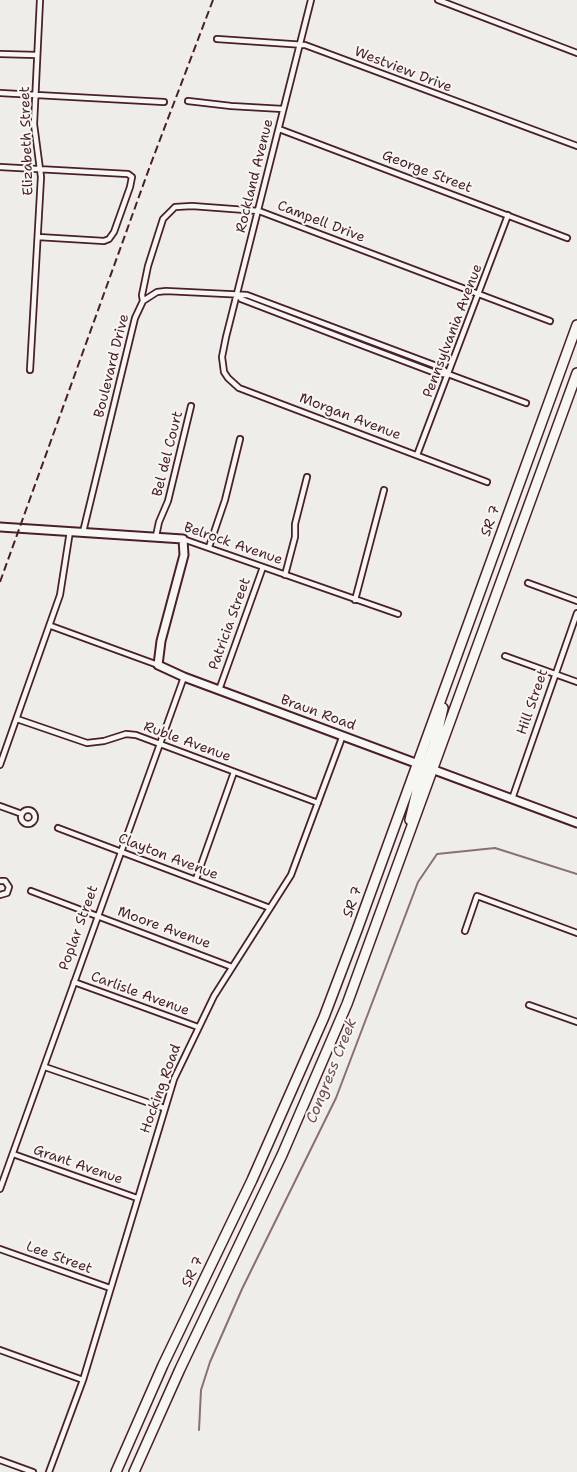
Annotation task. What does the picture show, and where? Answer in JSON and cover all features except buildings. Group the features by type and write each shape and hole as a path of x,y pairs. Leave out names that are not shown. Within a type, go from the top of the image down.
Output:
{"highway":[{"name":"SR 7","path":"134,1472 303,1108 347,1004 399,866 452,667 577,325"},
{"name":"SR 7","path":"116,1472 307,1056 425,767 577,373"}],"street":[{"name":"Elizabeth Street","path":"30,370 40,169 35,136 40,0"},
{"name":"Rockland Avenue","path":"222,357 311,0"},
{"path":"438,0 577,53"},
{"name":"Westview Drive","path":"217,39 299,45 577,146"},
{"path":"0,54 38,55"},
{"path":"0,93 164,102"},
{"path":"188,101 283,109"},
{"name":"George Street","path":"278,129 567,238"},
{"path":"0,166 128,174 132,176 114,232 109,239 104,241 38,237"},
{"name":"Campell Drive","path":"143,301 142,295 151,251 163,219 170,210 180,206 258,211 550,321"},
{"name":"Pennsylvania Avenue","path":"417,455 508,215"},
{"name":"Boulevard Drive","path":"82,532 135,318 143,301 153,294 166,291 238,295 241,300 438,374 448,374 526,403"},
{"name":"Morgan Avenue","path":"222,357 224,372 239,388 487,482"},
{"name":"Bel del Court","path":"156,536 159,522 168,501 192,406"},
{"path":"209,547 225,500 240,439"},
{"name":"Belrock Avenue","path":"285,575 307,477"},
{"path":"355,600 384,490"},
{"path":"0,527 70,531 60,595 51,626 0,765"},
{"name":"Belrock Avenue","path":"70,531 183,539 398,614"},
{"path":"158,665 160,641 184,555 183,539"},
{"name":"Patricia Street","path":"219,690 263,567"},
{"path":"528,583 577,601"},
{"name":"Hill Street","path":"512,799 554,674 577,613"},
{"name":"Braun Road","path":"51,626 577,823"},
{"path":"505,656 577,682"},
{"name":"Poplar Street","path":"0,1189 184,677"},
{"name":"Ruble Avenue","path":"17,718 87,743 133,734 318,803"},
{"name":"Hocking Road","path":"49,1472 83,1380 174,1079 198,1027 232,967 291,875 343,735"},
{"path":"196,879 234,772"},
{"path":"0,806 22,814"},
{"name":"Clayton Avenue","path":"58,828 270,908"},
{"path":"0,881 5,881 9,887 7,893 0,895"},
{"name":"Moore Avenue","path":"31,891 232,967"},
{"path":"465,931 477,896 577,933"},
{"name":"Carlisle Avenue","path":"74,982 198,1027"},
{"path":"530,1005 577,1022"},
{"path":"44,1067 164,1108"},
{"name":"Grant Avenue","path":"12,1154 137,1198"},
{"name":"Lee Street","path":"0,1249 110,1288"},
{"path":"0,1350 83,1380"},
{"path":"0,1460 33,1472"}],"waterway":[{"name":"Congress Creek","path":"199,1430 201,1390 210,1362 242,1289 336,1098 418,882 437,854 495,848 577,874"}],"railway":[{"path":"0,582 150,166 213,0"}]}
